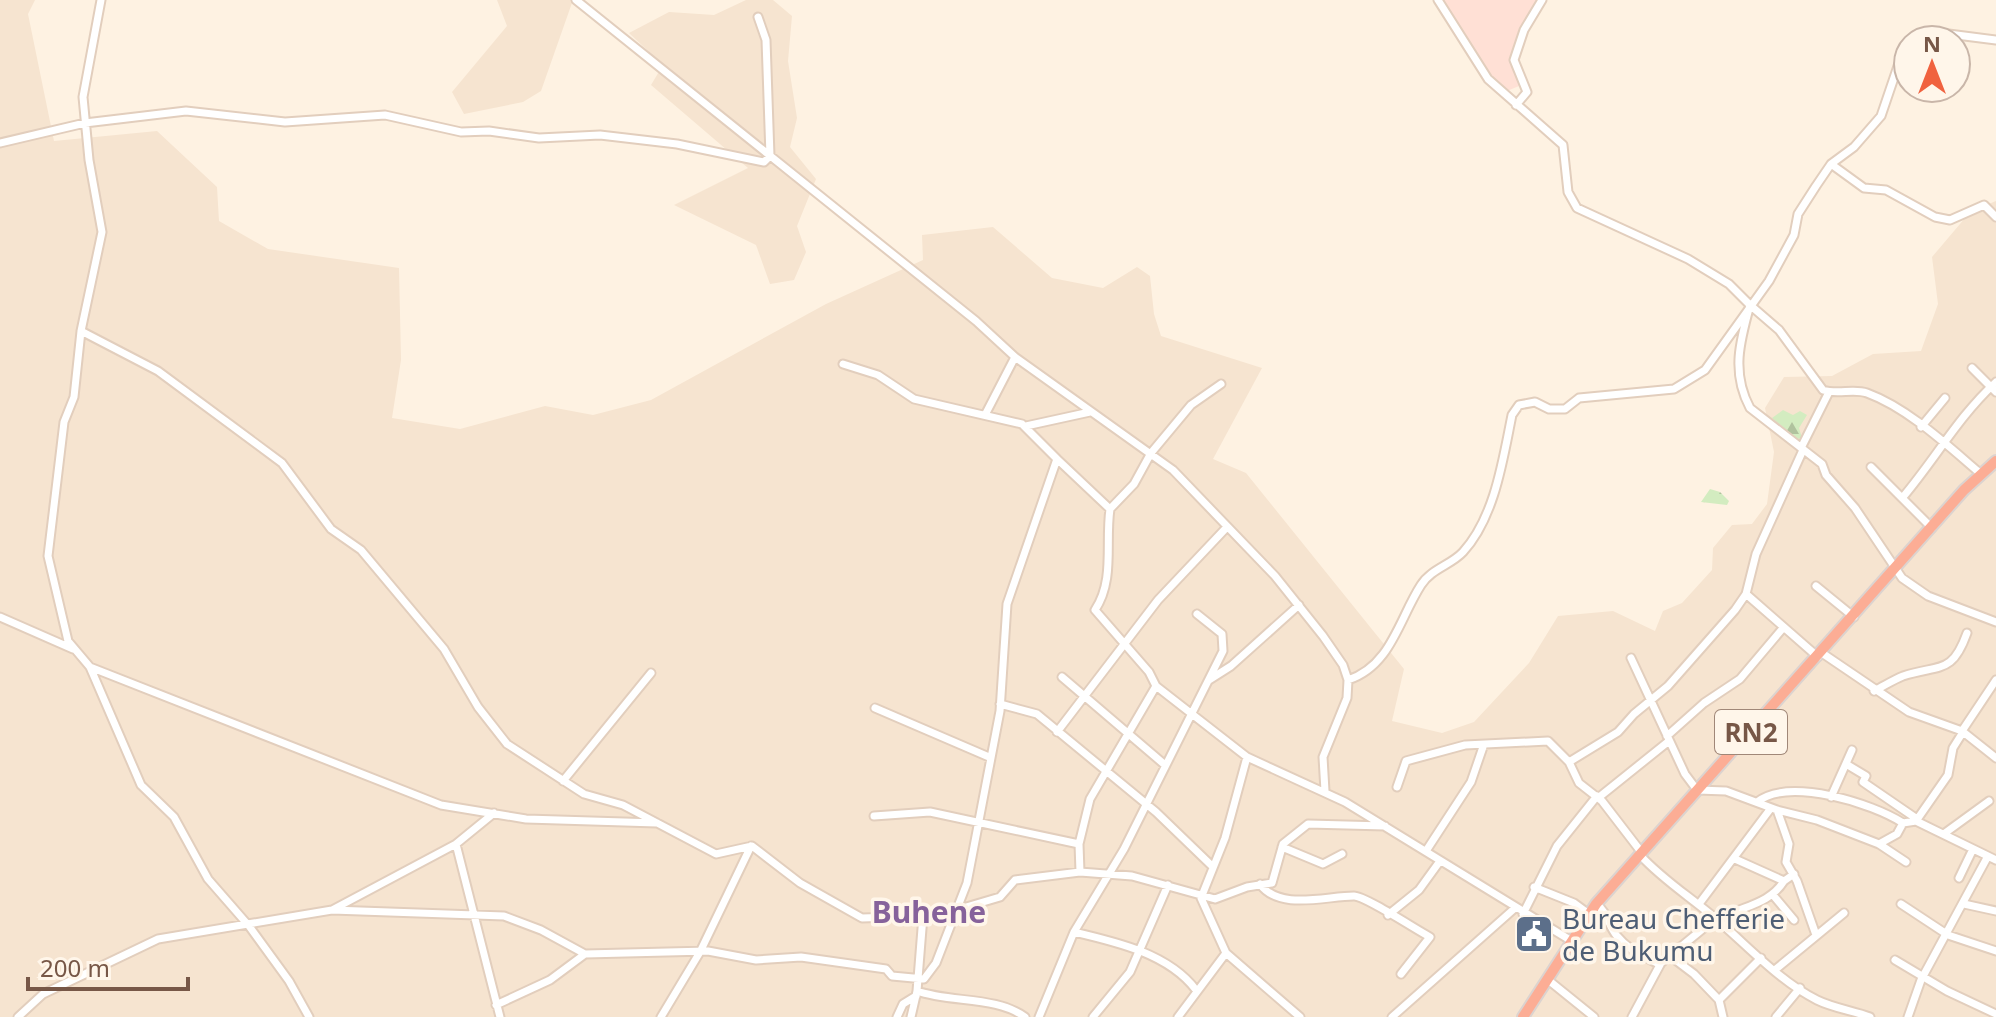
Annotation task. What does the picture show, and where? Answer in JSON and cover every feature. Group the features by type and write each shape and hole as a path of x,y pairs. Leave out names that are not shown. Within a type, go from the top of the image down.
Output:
{"highway":[{"name":"RN2","path":"1523,1017 1570,940 1593,909 1932,528 1996,461"}],"street":[{"path":"101,0 85,80 85,123 102,232 81,331 74,397 64,422 48,556 68,641 90,667 141,785 174,817 208,879 249,926 289,981 309,1017"},
{"path":"576,0 976,321 1015,357 1173,470 1227,527 1299,605 1343,665 1348,680 1347,698 1323,757 1325,791"},
{"path":"1438,0 1488,79 1563,145 1568,192 1577,208 1688,259 1729,284 1779,330 1823,390 1867,393 1921,427 1981,474"},
{"path":"1516,105 1527,92 1514,60 1524,30 1542,0"},
{"path":"0,143 85,123 192,111 285,122 385,115 461,132 489,131 539,138 600,135 677,144 749,162 764,162 770,156 766,40 758,17"},
{"path":"1972,37 1996,40"},
{"path":"1348,680 1366,671 1382,655 1398,632 1421,584 1439,565 1462,554 1473,537 1491,503 1512,415 1519,405 1535,402 1549,409 1565,409 1579,398 1674,389 1705,370 1785,256 1798,214 1831,164 1854,147 1881,116 1892,84"},
{"path":"1831,164 1864,188 1886,190 1935,217 1950,220 1984,205 1996,217"},
{"path":"1750,305 1738,355 1737,377 1750,408 1822,464 1826,475 1855,508 1896,570 1928,596 1996,622"},
{"path":"81,331 158,371 282,463 331,529 360,548 444,649 478,707 503,740 584,794 623,805 719,855 751,846"},
{"path":"985,415 1015,357"},
{"path":"843,364 878,375 914,399 1025,426 1090,412"},
{"path":"1903,497 1944,444 1955,424 1994,387 1972,368"},
{"path":"1221,384 1193,402 1151,453 1134,484 1110,509 1107,580 1104,595 1095,610 1156,686 1247,757 1325,791 1570,940"},
{"path":"1569,762 1618,732 1702,651 1746,594 1756,554 1829,392"},
{"path":"1921,427 1945,398"},
{"path":"1025,426 1110,509"},
{"path":"18,1017 43,994 158,939 332,910 504,916 541,930 585,954 700,952 756,960 801,957 886,969 892,976 918,982 924,979 936,963 967,883 1000,704 1007,604 1057,459"},
{"path":"1871,467 1932,528"},
{"path":"1057,732 1158,600 1227,527"},
{"path":"1816,586 1854,617"},
{"path":"1746,594 1783,628 1874,691 1909,712 1963,732 1996,758"},
{"path":"1205,683 1231,666 1299,605"},
{"path":"1039,1017 1074,932 1109,873 1223,651 1224,641 1216,628 1197,614"},
{"path":"0,617 58,645 75,649"},
{"path":"1523,914 1557,846 1597,797 1668,738 1704,703 1740,679 1783,628"},
{"path":"1874,691 1903,676 1948,666 1959,654 1967,633"},
{"path":"1631,658 1690,784 1697,790 1726,791 1774,809 1817,820 1879,844 1906,862"},
{"path":"90,667 441,805 602,824 660,823"},
{"path":"563,781 651,673"},
{"path":"1062,677 1165,765"},
{"path":"1757,802 1765,795 1792,790 1883,810 1903,823 1916,820 1948,775 1953,748 1996,680"},
{"path":"1080,872 1079,844 1090,799 1156,686"},
{"path":"1000,704 1037,714 1145,804 1212,866"},
{"path":"875,708 989,757"},
{"path":"1397,787 1406,761 1443,749 1548,741 1569,762 1579,783 1597,797 1664,882 1699,904 1761,958 1818,1000 1870,1017"},
{"path":"1426,851 1471,782 1483,747"},
{"path":"1831,797 1852,750"},
{"path":"1247,757 1225,838 1201,898 1226,953 1300,1017"},
{"path":"1846,764 1866,776 1863,782 1916,820 1991,858"},
{"path":"1883,810 1887,799"},
{"path":"1945,833 1989,801"},
{"path":"1699,904 1774,809"},
{"path":"1774,809 1789,844 1786,862 1794,874 1816,935"},
{"path":"874,816 930,812 1079,844"},
{"path":"332,910 456,844 494,813"},
{"path":"1879,844 1897,834 1903,823"},
{"path":"751,846 800,883 857,917 923,916 1000,897 1015,880 1080,872 1109,873 1168,885 1201,898 1220,898 1274,880 1282,847 1308,824 1385,826"},
{"path":"456,844 500,1017"},
{"path":"661,1017 700,952 751,846"},
{"path":"1908,1017 1924,976 1996,846"},
{"path":"1282,847 1323,864 1342,854"},
{"path":"1959,878 1973,849"},
{"path":"1735,859 1784,881"},
{"path":"1388,915 1419,890 1440,861"},
{"path":"1632,1017 1660,965 1669,955 1717,919 1773,895 1794,874"},
{"path":"1260,884 1272,895 1303,900 1365,898 1431,939 1401,974"},
{"path":"1093,1017 1130,972 1168,885"},
{"path":"1534,887 1574,903 1604,910 1611,928 1629,949 1660,965"},
{"path":"1773,895 1794,920"},
{"path":"1901,904 1948,935 1996,951"},
{"path":"1964,904 1996,911"},
{"path":"1392,1017 1515,908"},
{"path":"1776,969 1844,913"},
{"path":"911,1017 918,982 923,916"},
{"path":"1074,932 1141,951 1182,972 1196,990"},
{"path":"1178,1017 1226,953"},
{"path":"496,1005 550,980 585,954"},
{"path":"1669,955 1694,974 1719,1000 1723,1017"},
{"path":"1719,1000 1761,958"},
{"path":"1895,960 1947,991 1996,1014"},
{"path":"1547,979 1594,1017"},
{"path":"1781,1015 1800,988"},
{"path":"897,1017 903,1004 916,994 1005,1006 1025,1017"}],"shaded area":[{"path":"0,0 35,0 28,14 54,141 157,131 217,187 219,221 268,249 399,268 401,360 392,418 460,429 545,406 593,415 651,400 826,304 923,260 922,235 993,227 1052,278 1103,288 1137,267 1150,276 1154,314 1161,336 1262,368 1213,459 1246,473 1404,669 1392,721 1442,733 1474,722 1529,663 1558,616 1613,611 1655,631 1663,611 1682,603 1712,570 1713,548 1732,525 1752,524 1767,504 1774,452 1765,408 1784,377 1832,376 1873,354 1921,351 1938,304 1932,257 1971,211 1996,201 1996,1017 0,1017"},
{"path":"497,0 573,0 541,91 523,102 464,114 452,92 507,26"},
{"path":"746,0 773,0 792,16 788,61 797,118 790,147 816,179 797,226 806,252 794,280 770,284 756,245 674,205 748,168 651,85 663,65 629,33 669,12 714,15"},
{"path":"1440,0 1538,0 1521,28 1510,58 1519,86 1507,91 1489,75"}],"green space":[{"path":"1783,410 1793,415 1800,411 1807,415 1799,428 1802,438 1797,439 1772,418"},
{"path":"1710,489 1720,492 1729,501 1727,505 1701,502"}],"place":[{"name":"Bureau Chefferie de Bukumu","path":"1534,934"}],"district":[{"name":"Buhene","path":"929,911"}]}
